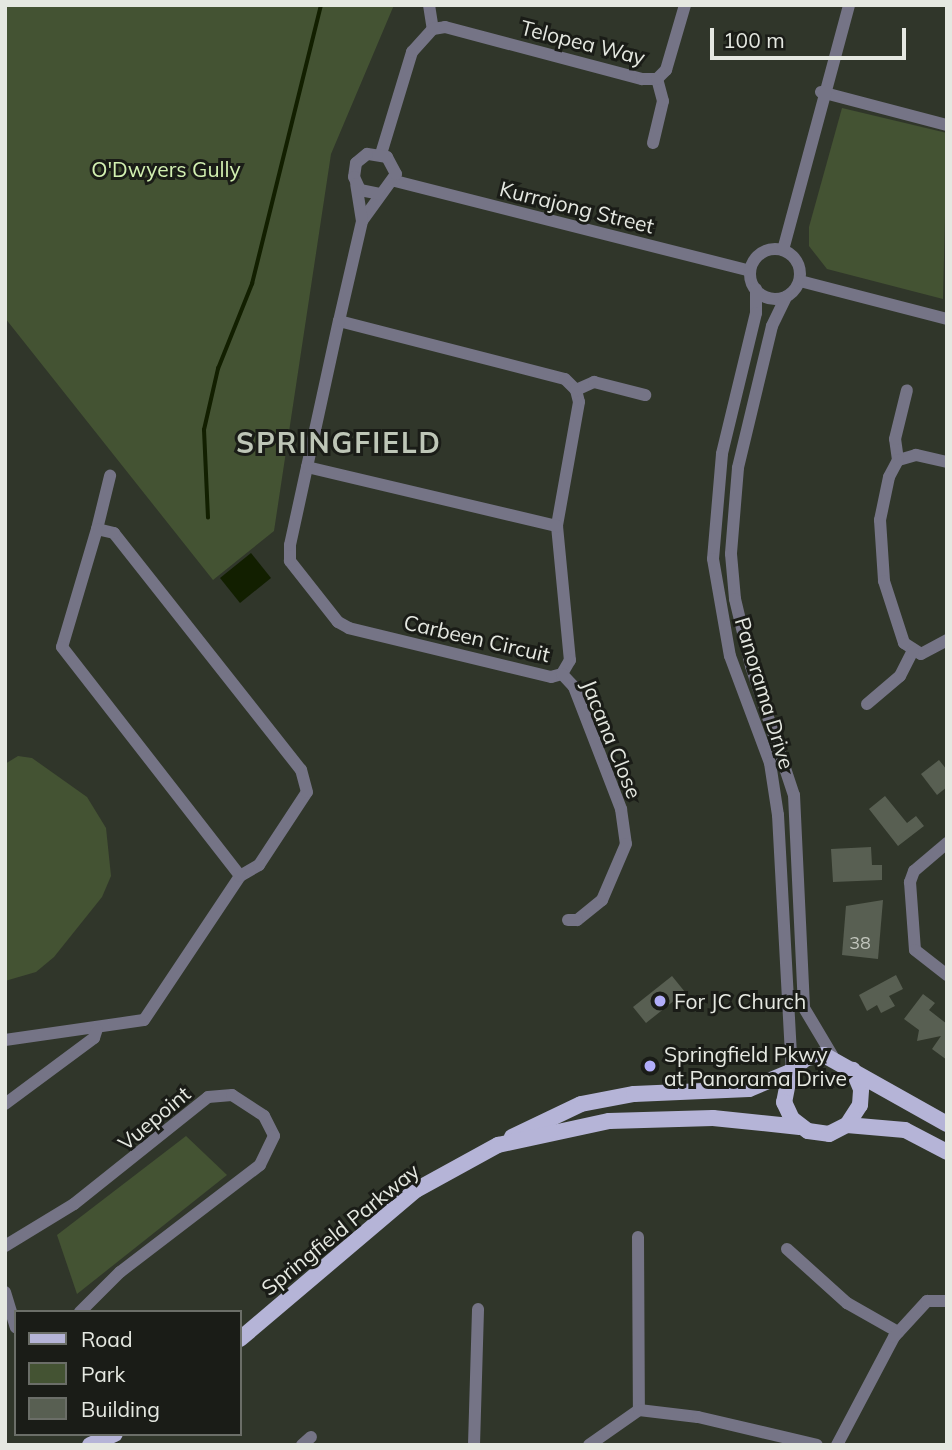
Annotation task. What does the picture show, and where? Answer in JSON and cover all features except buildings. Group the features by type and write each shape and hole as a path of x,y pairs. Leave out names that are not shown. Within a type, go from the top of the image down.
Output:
{"main road":[{"path":"498,1145 581,1104 634,1094 749,1089 791,1071 806,1058 832,1055 947,1125"},
{"path":"847,1125 862,1096 853,1070"},
{"path":"791,1071 784,1102 800,1127 829,1134 847,1125 905,1130 947,1152"},
{"name":"Springfield Parkway","path":"242,1337 416,1190 498,1145 609,1121 713,1118 800,1127"},
{"path":"90,1445 110,1436"}],"street":[{"path":"381,153 412,52 433,29 429,5"},
{"name":"Telopea Way","path":"433,29 444,27 657,79 666,70 685,5"},
{"path":"783,250 821,92 849,5"},
{"path":"653,144 663,101 657,79"},
{"path":"821,92 947,125"},
{"path":"381,153 395,168 394,181 380,194 367,193 356,184 354,170 360,158 381,153"},
{"name":"Kurrajong Street","path":"394,181 750,271"},
{"name":"Carbeen Circuit","path":"356,184 362,221"},
{"name":"Carbeen Circuit","path":"380,194 362,221 307,467 290,561 338,622 551,677 562,674 570,660 557,526 576,390"},
{"path":"783,250 799,265 800,281 786,297 770,299 756,289 750,271 762,252 783,250"},
{"path":"800,281 947,319"},
{"name":"Panorama Drive","path":"756,289 756,313 722,454 713,559 727,643 770,763 778,815 791,1071"},
{"name":"Panorama Drive","path":"786,297 772,326 738,468 731,554 735,599 751,666 794,795 804,1008 832,1055"},
{"path":"339,321 565,379 576,390 594,382 645,395"},
{"path":"907,390 895,439 898,460 889,477 880,520 884,581 897,628 913,651"},
{"path":"898,460 916,455 947,462"},
{"path":"307,467 557,526"},
{"path":"110,476 62,647 240,876"},
{"path":"5,1040 97,1029 150,1014 240,876 259,865 307,792 307,780 114,533 97,529"},
{"path":"913,651 933,651 947,640"},
{"path":"867,704 900,676 913,651"},
{"name":"Jacana Close","path":"562,674 574,687 621,808 625,844 601,900 577,920 568,920"},
{"path":"947,843 914,871 910,882 915,950 947,975"},
{"path":"5,1104 94,1038 97,1029"},
{"name":"Vuepoint","path":"5,1245 105,1181 208,1097 232,1095 264,1116 274,1136 260,1166 131,1263 82,1310"},
{"path":"638,1237 639,1410"},
{"path":"786,1249 833,1293 898,1332"},
{"path":"5,1292 14,1321"},
{"path":"837,1445 898,1332 927,1301 947,1301"},
{"path":"474,1445 478,1308"},
{"path":"589,1445 639,1410 698,1417 817,1445"}],"green space":[{"name":"O'Dwyers Gully","path":"5,5 394,5 331,154 274,531 213,580 5,318"},
{"path":"842,108 947,133 943,299 827,269 809,246 809,227"},
{"path":"18,756 32,758 87,797 106,828 111,876 102,897 54,957 36,972 5,981 5,764"},
{"path":"186,1136 227,1175 77,1294 57,1235"}],"shaded area":[{"path":"251,553 271,578 240,603 220,578"}],"waterway":[{"path":"208,518 204,430 218,369 252,284 321,5"}],"place":[{"name":"For JC Church","path":"660,1001"},
{"name":"Springfield Pkwy at Panorama Drive","path":"650,1066"}],"district":[{"name":"SPRINGFIELD","path":"339,443"}]}
